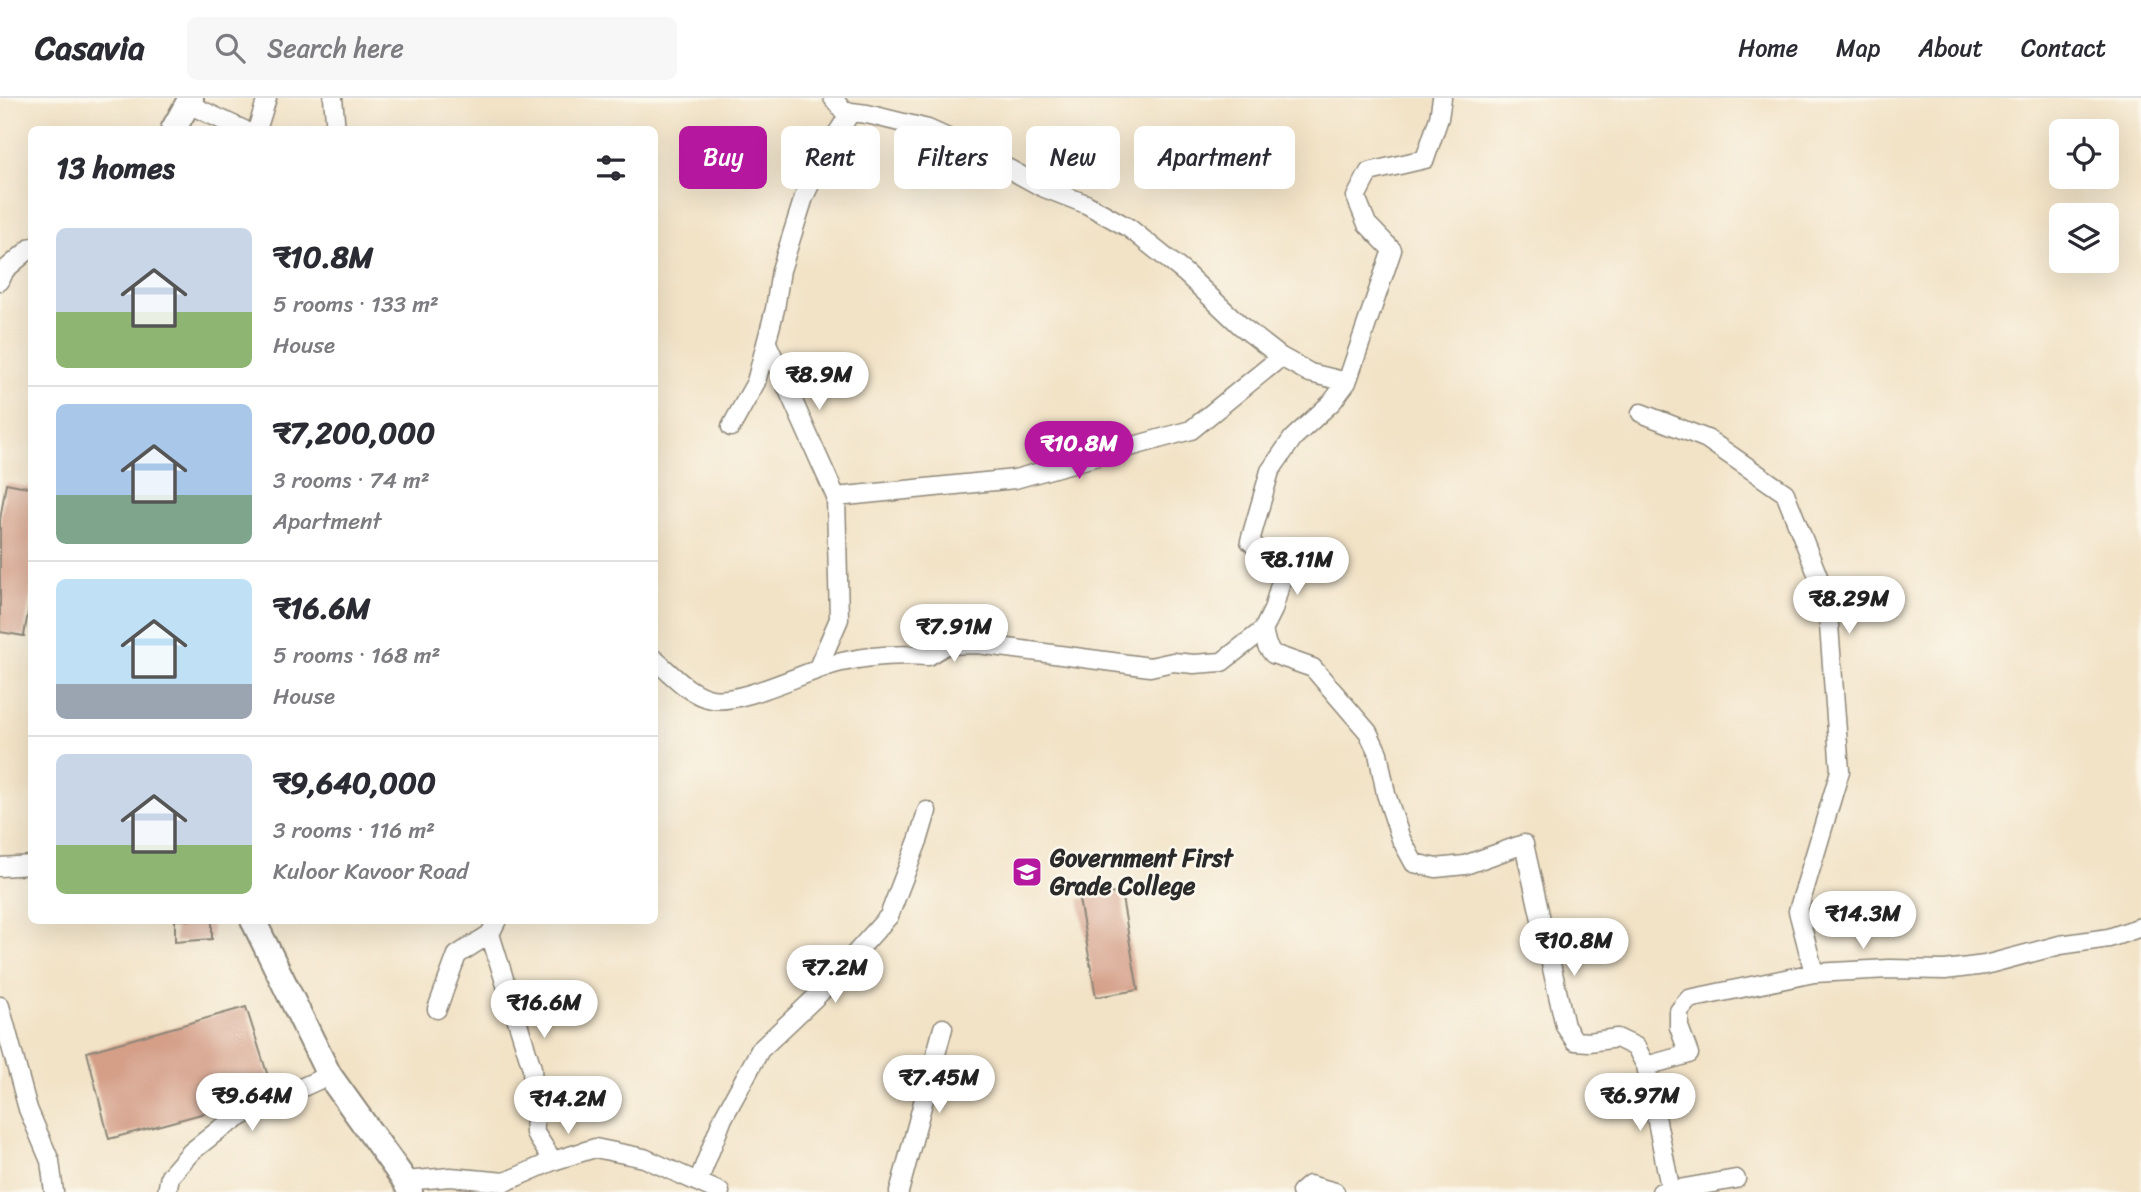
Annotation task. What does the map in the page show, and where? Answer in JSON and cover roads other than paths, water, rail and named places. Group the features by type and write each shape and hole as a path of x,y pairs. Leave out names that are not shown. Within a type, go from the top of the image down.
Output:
{"main road":[{"path":"175,126 189,101"},
{"path":"255,924 329,1075 408,1187"}],"street":[{"path":"258,126 267,98"},
{"path":"333,98 336,126"},
{"path":"833,98 848,117"},
{"path":"658,662 691,690 713,699 740,696 841,662 898,653 928,656 946,645 968,644 1150,667 1173,662 1222,662 1263,630 1273,610 1287,559 1261,552 1250,541 1270,471 1293,438 1332,402 1347,382 1392,250 1367,224 1356,197 1369,172 1425,159 1439,118 1442,98"},
{"path":"189,101 236,126"},
{"path":"732,427 756,382 767,343 781,271 804,197 827,149 851,112 928,129 972,149 1042,187 1086,204 1129,228 1185,273 1241,326 1281,357 1310,373 1347,382"},
{"path":"2,274 28,251"},
{"path":"767,343 836,497 839,619 817,670"},
{"path":"836,497 1015,479 1191,430 1281,357"},
{"path":"1641,413 1707,439 1785,493 1827,599 1840,771 1798,911 1814,973"},
{"path":"1263,630 1267,646 1273,654 1313,668 1368,732 1378,753 1401,839 1414,863 1436,868 1465,865 1524,845 1565,1027 1575,1041 1617,1038 1636,1047 1646,1066 1667,1191 1736,1179"},
{"path":"698,1182 723,1118 760,1050 818,995 889,916 927,811"},
{"path":"0,867 28,865"},
{"path":"437,1009 457,955 494,927 532,1068 535,1133 553,1161"},
{"path":"1646,1066 1689,1054 1679,1027 1679,1011 1689,999 1814,973 1889,969 1945,970 1986,965 2060,945 2109,938 2141,927"},
{"path":"0,1006 28,1110 50,1161 54,1192"},
{"path":"899,1192 943,1028"},
{"path":"167,1192 170,1177 191,1152 220,1129 249,1112 329,1075"},
{"path":"408,1187 450,1177 505,1182 553,1161 594,1148 644,1158 720,1192"},
{"path":"1301,1192 1309,1185 1335,1192"}],"place":[{"name":"Government First Grade College","path":"1027,872"}]}
